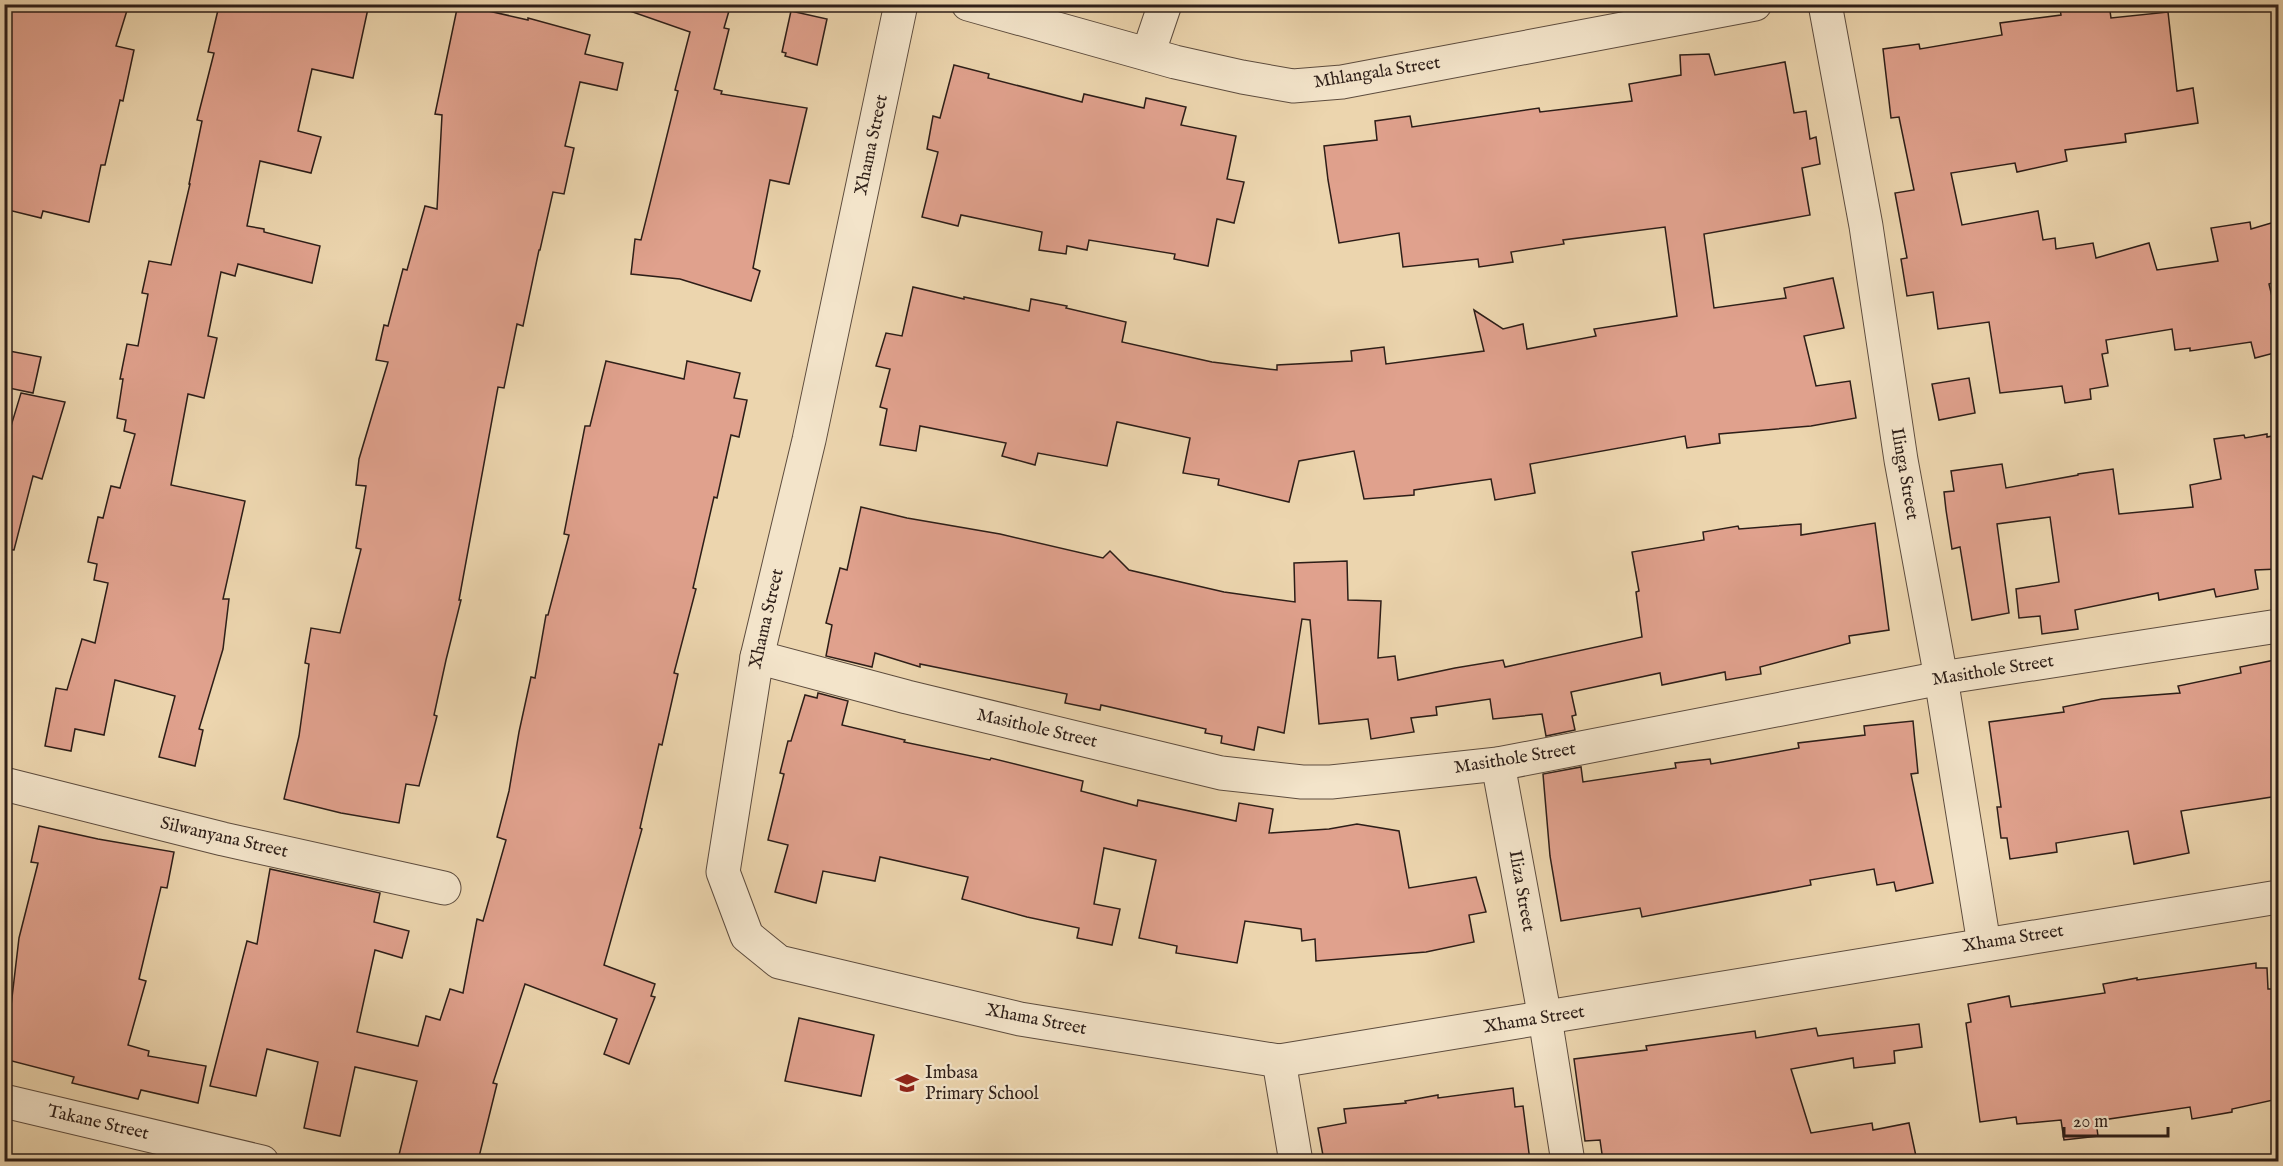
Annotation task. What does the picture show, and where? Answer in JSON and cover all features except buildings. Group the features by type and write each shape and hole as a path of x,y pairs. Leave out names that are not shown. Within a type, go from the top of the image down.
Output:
{"street":[{"name":"Xhama Street","path":"901,4 808,440 757,657 723,872 747,936 779,962 1020,1019 1279,1061 2278,897"},
{"name":"Mhlangala Street","path":"968,4 1148,54 1242,77 1293,86 1353,80 1751,5"},
{"path":"1148,54 1165,4"},
{"name":"Ilinga Street","path":"1825,4 1866,226 1901,460 1941,678 1984,944"},
{"name":"Masithole Street","path":"757,657 907,698 1221,773 1302,782 1331,782 1498,764 1941,678 2278,626"},
{"name":"Iliza Street","path":"1498,764 1545,1018 1568,1161"},
{"name":"Silwanyana Street","path":"4,784 223,839 444,888"},
{"path":"1279,1061 1296,1161"},
{"name":"Takane Street","path":"4,1101 262,1161"}],"place":[{"name":"Imbasa Primary School","path":"907,1083"}]}
